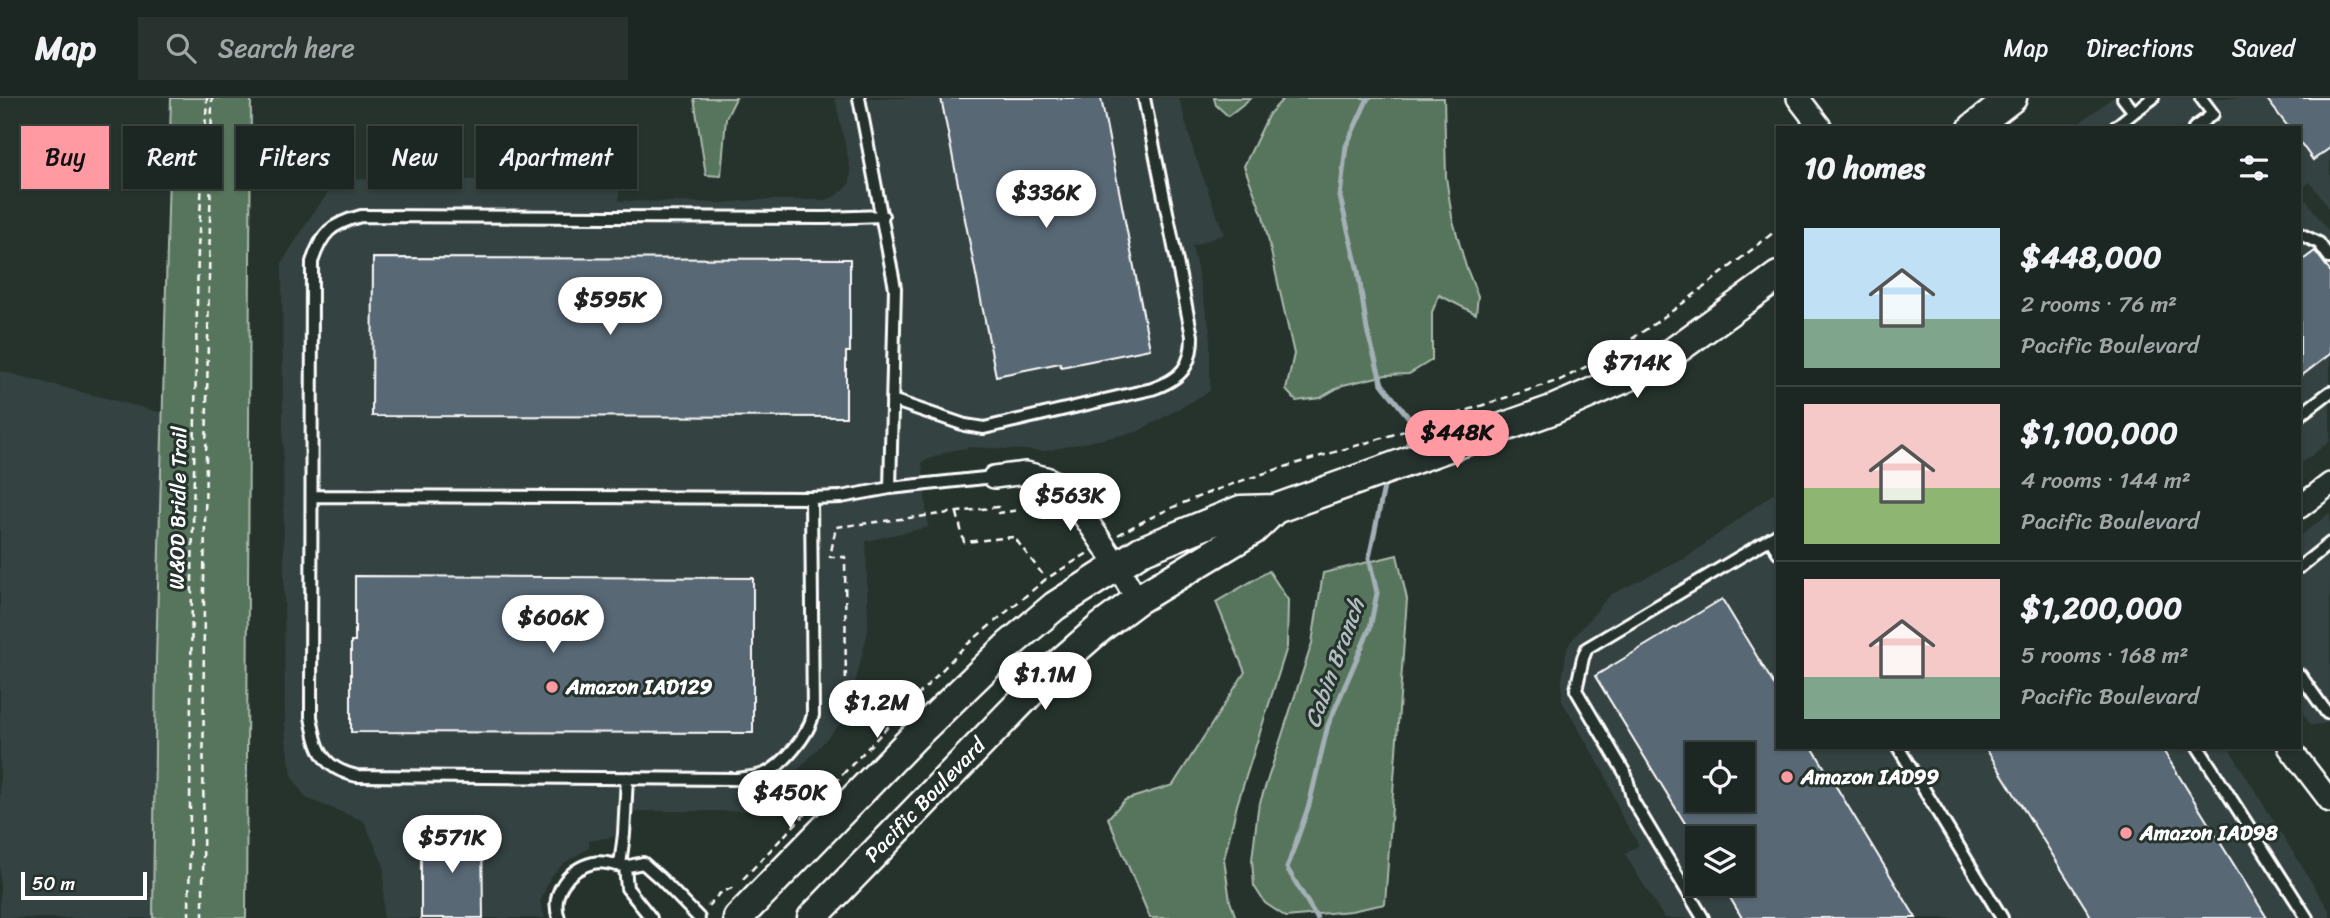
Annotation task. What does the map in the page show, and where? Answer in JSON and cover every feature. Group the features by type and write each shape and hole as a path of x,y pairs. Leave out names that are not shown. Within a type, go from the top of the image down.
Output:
{"main road":[{"path":"1976,126 2012,98"},
{"name":"Pacific Boulevard","path":"738,918 913,738 1009,645 1055,606 1117,565 1152,546 1241,510 1275,509 1552,410 1627,377 1673,352 1776,277"},
{"name":"Pacific Boulevard","path":"812,918 1052,670 1137,600 1253,530 1275,509"}],"street":[{"path":"1798,98 1819,126"},
{"path":"994,477 1026,473 1064,486 1137,600"},
{"path":"2301,506 2330,484"},
{"path":"2291,749 2330,801"}],"lane":[{"path":"859,98 895,288 890,488"},
{"path":"892,400 965,425 984,428 1152,389 1167,384 1189,363 1192,336 1144,98"},
{"path":"2123,98 2134,112"},
{"path":"2116,126 2153,98"},
{"path":"2197,126 2213,114 2201,98"},
{"path":"811,498 814,698 810,728 775,767 764,774 736,779 357,776 339,771 322,756 311,717 312,262 318,242 329,229 343,220 361,216 883,216"},
{"path":"2301,234 2319,243 2330,258"},
{"path":"2301,414 2330,392"},
{"path":"312,496 811,498 841,497 890,488 994,477"},
{"path":"1703,918 1633,801 1626,775 1576,691 1587,648 1774,536"},
{"path":"2301,566 2330,543"},
{"path":"2301,676 2327,713"},
{"path":"1899,749 2002,918"},
{"path":"2200,749 2307,918"},
{"path":"627,778 622,866 627,888 651,918"},
{"path":"559,918 555,909 559,888 575,872 593,863 610,862 622,866 643,863 699,918"}],"path":[{"name":"W&OD Bridle Trail","path":"190,918 192,579 198,263 207,98"},
{"path":"203,918 204,581 212,98"},
{"path":"1352,447 1560,380 1604,356 1686,300 1776,231"},
{"path":"846,702 845,557 830,557 836,527 998,507 998,513 1020,510"},
{"path":"957,512 964,542 1014,537 1046,579"}],"shaded area":[{"path":"835,98 1179,98 1194,153 1224,234 1192,246 1210,330 1210,391 1137,432 1044,451 971,447 949,451 922,462 928,527 866,541 868,631 847,716 774,797 742,811 635,811 632,833 589,841 589,848 564,863 550,877 540,902 545,918 383,918 384,866 364,821 306,798 293,778 287,748 282,263 309,219 331,189 354,189 354,179 368,179 368,189 462,189 462,180 476,180 476,189 619,189 619,201 723,203 826,200 844,190 850,183 851,172"},
{"path":"2112,98 2330,98 2330,209 2310,182 2301,189 2301,126 2076,126"},
{"path":"2306,200 2330,233 2330,441 2301,463 2301,204"},
{"path":"0,371 163,413 155,918 0,918"},
{"path":"1776,491 1776,749 2229,749 2330,912 2330,918 1664,918 1625,854 1639,845 1621,815 1605,774 1562,701 1562,679 1571,641 1610,595 1686,558"},
{"path":"2330,513 2330,723 2311,725 2301,710 2301,535"}],"green space":[{"path":"171,98 251,98 251,126 236,126 236,189 250,189 246,918 153,918 156,661 169,189 222,189 222,126 170,126"},
{"path":"694,98 736,98 726,118 721,176 706,175"},
{"path":"1214,98 1251,98 1228,116 1216,105"},
{"path":"1284,98 1444,98 1446,177 1452,217 1466,267 1478,296 1476,314 1439,295 1432,312 1432,360 1409,374 1386,375 1343,385 1320,398 1296,401 1286,390 1294,354 1263,216 1244,166 1269,114"},
{"path":"1397,555 1407,599 1385,904 1351,911 1286,917 1265,903 1254,886 1252,860 1258,809 1312,643 1323,573"},
{"path":"1269,571 1288,600 1287,647 1237,805 1224,859 1230,901 1236,918 1150,918 1108,818 1125,800 1173,785 1245,672 1216,602"}],"building":[{"path":"941,98 1101,98 1150,349 1061,367 1060,363 996,376"},
{"path":"2266,98 2330,98 2330,148 2313,160 2301,143 2301,126 2287,126"},
{"path":"2315,251 2330,271 2330,354 2301,376 2301,261"},
{"path":"373,258 850,259 850,352 846,352 846,417 372,416"},
{"name":"Amazon IAD129","path":"355,576 753,578 753,733 351,732 351,642 355,642"},
{"name":"Amazon IAD99","path":"1722,599 1776,688 1776,749 1813,749 1916,918 1742,918 1729,896 1755,896 1755,826 1687,826 1595,676"},
{"name":"Amazon IAD98","path":"1986,749 2162,749 2267,918 2092,918"},
{"path":"421,831 482,831 483,918 421,918"}],"waterway":[{"name":"Cabin Branch","path":"1368,98 1346,146 1340,197 1358,271 1367,330 1382,384 1409,418 1409,441 1403,452"},
{"name":"Cabin Branch","path":"1317,918 1287,868 1309,805 1328,725 1370,628 1377,593 1369,558 1384,487 1388,480"}],"place":[{"name":"Amazon IAD129","path":"552,687"},
{"name":"Amazon IAD99","path":"1787,777"},
{"name":"Amazon IAD98","path":"2126,833"}]}
